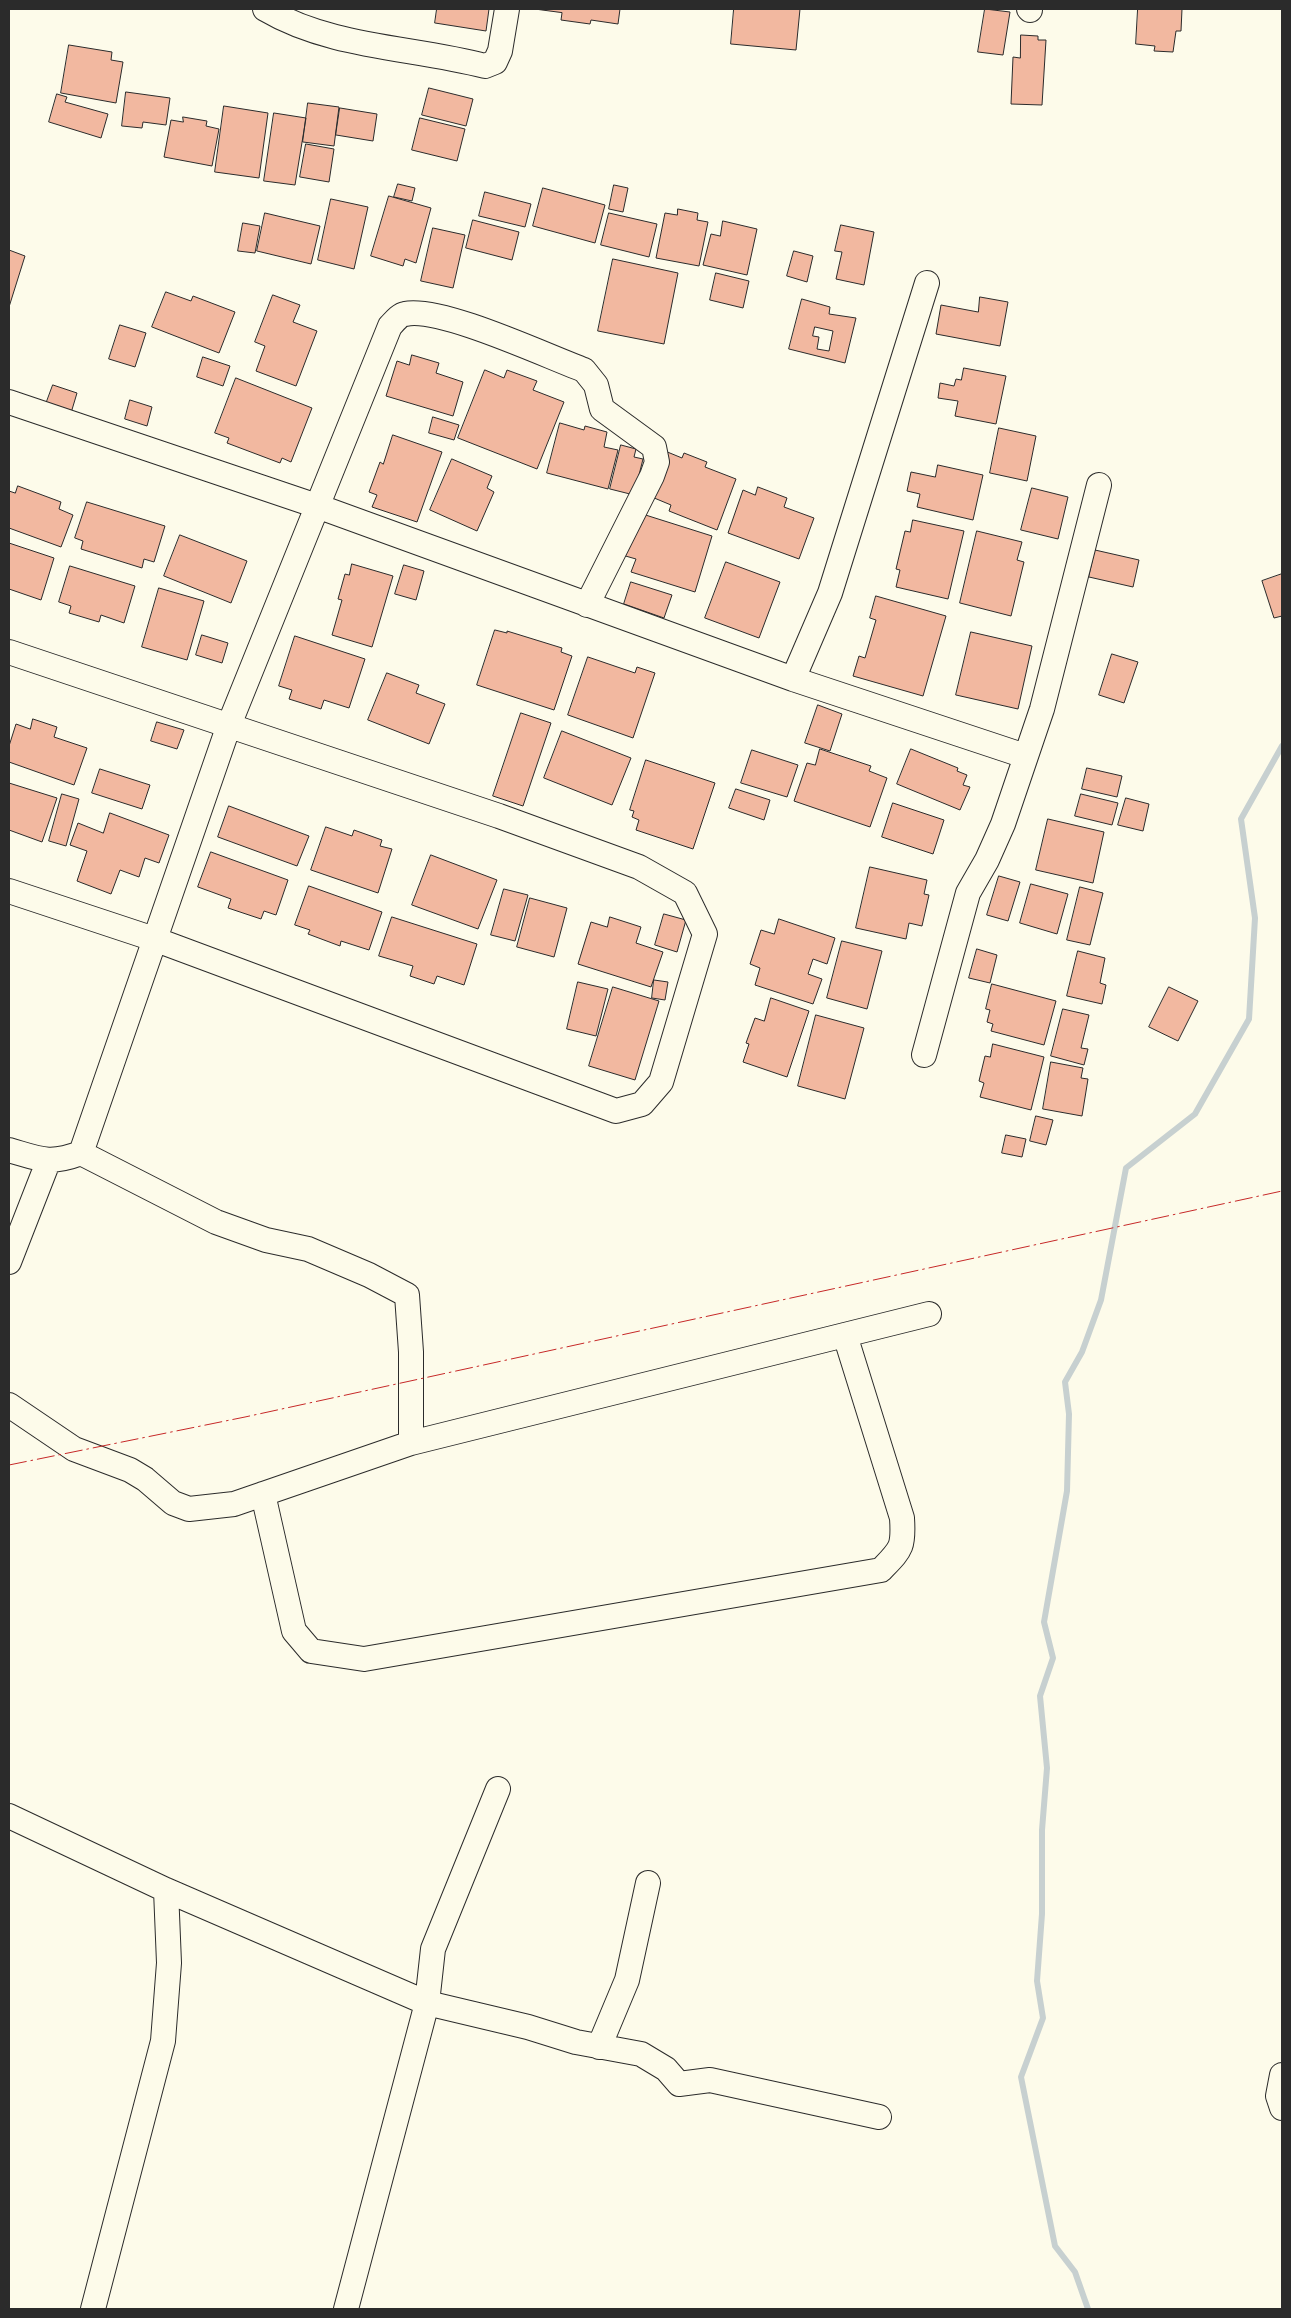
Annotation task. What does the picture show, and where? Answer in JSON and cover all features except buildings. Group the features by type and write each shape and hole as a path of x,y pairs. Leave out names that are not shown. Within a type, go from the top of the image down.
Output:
{"street":[{"path":"265,9 284,20 338,38 485,66 494,62 500,52 508,9"},
{"path":"792,679 830,592 927,283"},
{"path":"81,1153 228,725 390,326 403,314 423,314 461,322 584,370 596,385 602,409 654,447 657,462 652,476 587,605"},
{"path":"9,402 317,506 792,679 1025,756"},
{"path":"924,1055 968,893 987,860 1003,824 1042,709 1099,485"},
{"path":"9,652 499,816 639,867 685,893 704,934 661,1082 642,1104 616,1111 154,938 9,891"},
{"path":"9,1150 48,1162 65,1159 81,1153 216,1222 266,1240 308,1249 369,1275 407,1295 411,1352 411,1443"},
{"path":"9,1262 48,1162"},
{"path":"9,1405 56,1439 74,1449 130,1470 145,1479 173,1502 189,1509 234,1504 411,1443 929,1314"},
{"path":"263,1494 294,1631 311,1651 364,1659 881,1570 901,1549 903,1535 902,1518 845,1335"},
{"path":"346,2309 426,2003 433,1949 498,1789"},
{"path":"9,1816 166,1890 426,2003 528,2027 599,2047 641,2054 666,2069 679,2084 710,2080 879,2117"},
{"path":"599,2047 627,1980 648,1883"},
{"path":"93,2309 163,2041 170,1963 166,1890"},
{"path":"1282,2075 1278,2096 1282,2108"}],"waterway":[{"path":"1088,2309 1075,2272 1055,2246 1021,2077 1043,2018 1037,1981 1042,1914 1042,1830 1047,1768 1040,1696 1053,1658 1044,1622 1067,1491 1069,1414 1065,1382 1082,1352 1101,1300 1126,1168 1195,1114 1249,1019 1255,918 1241,819 1282,746"}],"power":[{"path":"9,1465 245,1417 1282,1191"}]}
